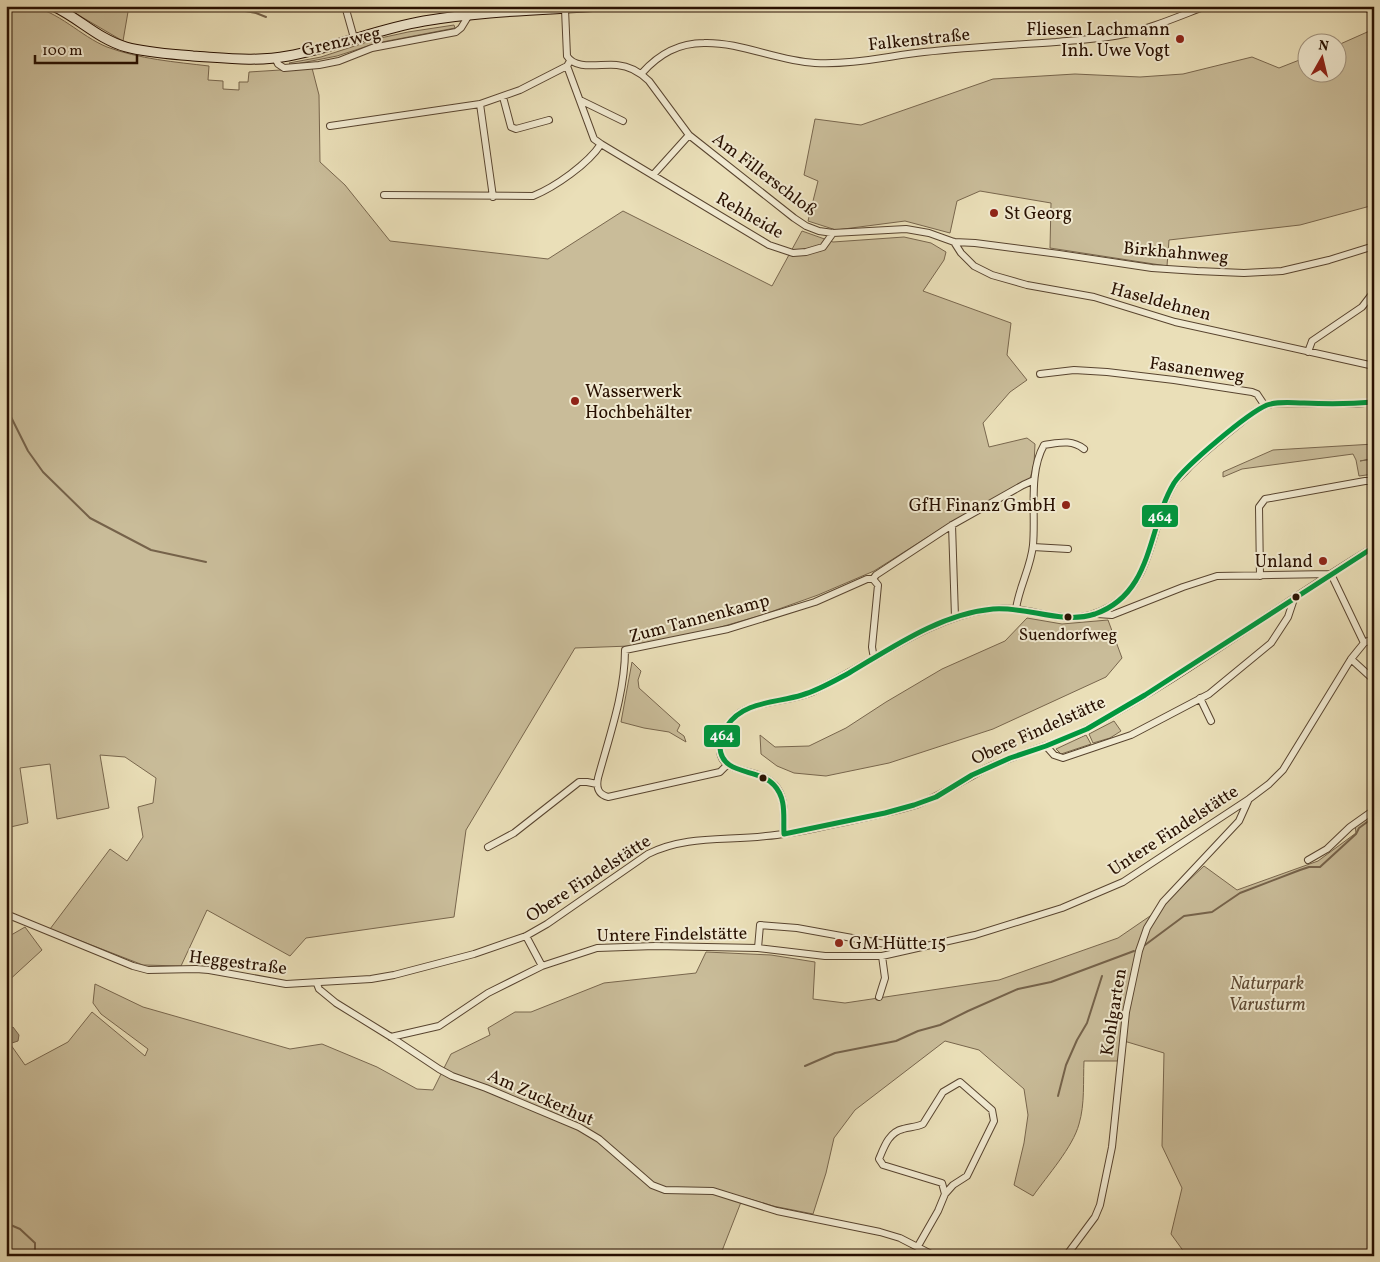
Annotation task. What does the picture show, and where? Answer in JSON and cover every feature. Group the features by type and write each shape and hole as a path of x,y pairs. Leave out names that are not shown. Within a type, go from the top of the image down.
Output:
{"main road":[{"path":"53,6 101,36 131,48 229,59 275,58 298,54 406,24 503,9 564,9 601,6"}],"street":[{"path":"345,6 354,38"},
{"name":"Falkenstraße","path":"642,73 651,63 665,53 681,46 704,43 729,45 785,60 816,63 850,62 924,52 1119,35 1156,26 1206,6"},
{"path":"564,9 569,63"},
{"name":"Grenzweg","path":"275,58 278,64 284,68 319,65 372,48 456,32 461,28 469,15"},
{"path":"330,126 480,104 504,97 569,63 617,65 642,73"},
{"name":"Rehheide","path":"569,63 594,139 601,144 768,245 793,253 806,252 823,247 833,234"},
{"name":"Am Fillerschloß","path":"642,73 690,135 806,226 833,234 906,229 929,233 954,242 974,243"},
{"path":"504,97 511,126 516,129 549,120"},
{"path":"580,100 623,121"},
{"path":"480,104 493,197"},
{"path":"653,175 690,135"},
{"path":"384,195 533,196 543,192 587,162 601,144"},
{"name":"Haseldehnen","path":"954,242 961,254 974,266 992,275 1027,285 1094,298 1175,322 1374,366"},
{"name":"Birkhahnweg","path":"974,243 1152,268 1244,273 1282,271 1329,260 1374,246"},
{"path":"1308,352 1312,341 1362,307 1372,294 1374,288"},
{"name":"Fasanenweg","path":"1040,374 1074,370 1174,380 1252,392 1257,394 1265,406"},
{"path":"784,834 783,805 780,793 773,783 764,776 728,765 722,761 720,741 725,729 733,718 744,710 810,692 930,628 955,617 992,609 1016,609 1059,618 1083,617 1096,614 1112,605 1129,591 1142,570 1166,500 1176,481 1198,459 1254,412 1265,406 1284,402 1355,404 1374,402"},
{"path":"1016,609 1033,547 1034,480 1040,452 1044,445 1068,442 1077,444 1084,449"},
{"name":"Zum Tannenkamp","path":"597,784 617,707 625,662 625,650 728,629 815,602 867,579 873,579 876,575 952,525 1034,480"},
{"path":"1260,576 1259,507 1265,499 1366,481 1374,482"},
{"path":"952,525 955,617"},
{"path":"1033,547 1068,549"},
{"name":"Obere Findelstätte","path":"446,962 526,936 547,924 648,854 664,846 688,841 784,834 885,813 936,797 972,775 1003,761 1087,729 1145,695 1374,547"},
{"path":"1096,614 1112,615 1183,586 1217,576 1331,574 1364,643"},
{"path":"873,579 878,585 872,647 876,657"},
{"path":"1046,746 1054,755 1063,758 1131,735 1209,694 1271,643 1288,617 1294,599"},
{"name":"Untere Findelstätte","path":"391,1037 439,1026 488,993 542,966 597,948 655,946 758,948 826,956 882,956 917,950 975,935 1062,908 1123,882 1270,784 1283,770 1351,659 1364,643 1374,638"},
{"path":"1351,659 1374,680"},
{"path":"1200,698 1211,721"},
{"path":"488,847 514,833 579,782 597,784 597,790 601,795 608,797 720,772 728,765"},
{"name":"Kohlgarten","path":"1066,1256 1095,1216 1100,1205 1112,1147 1126,1012 1139,951 1147,928 1163,902 1239,821 1248,800"},
{"path":"1308,860 1327,849 1374,810"},
{"name":"Heggestraße","path":"6,914 133,966 148,970 196,969 286,984 317,984 371,979 446,962"},
{"name":"Untere Findelstätte","path":"758,948 760,925 797,928 917,950"},
{"name":"Obere Findelstätte","path":"526,936 542,966"},
{"path":"878,997 884,978 882,956"},
{"name":"Am Zuckerhut","path":"317,984 319,989 336,1003 439,1069 578,1127 599,1139 652,1185 665,1190 682,1192 713,1191 777,1211 880,1232 918,1246 935,1256"},
{"path":"918,1246 938,1212 945,1194 953,1185 967,1176 994,1121 992,1110 960,1082 943,1092 923,1124 900,1129 892,1135 885,1144 879,1159 883,1165 942,1183 945,1194"}],"green space":[{"path":"29,6 60,18 88,37 119,51 157,60 209,66 208,80 223,81 223,89 239,90 239,82 248,82 249,72 312,68 319,95 320,162 345,185 390,241 548,259 623,211 772,286 802,231 833,242 904,237 931,243 946,252 944,260 923,291 1011,323 1007,355 1027,380 1010,392 983,423 989,447 1027,438 1035,444 1034,464 1030,479 953,521 874,571 818,595 762,615 700,633 630,646 575,648 466,830 454,917 306,938 290,956 207,910 181,966 143,965 50,929 110,849 127,861 143,837 138,807 153,803 156,778 125,757 100,755 109,808 57,819 50,764 20,768 28,823 6,828 6,7"},
{"path":"63,6 129,6 123,41 116,37"},
{"path":"454,25 455,28 377,43 337,56 291,65 289,63 321,57 376,39"},
{"path":"1374,29 1374,205 1300,225 1169,240 1167,266 1050,248 1051,203 980,191 957,201 950,233 905,221 836,230 808,221 818,181 804,175 815,119 861,125 993,79 1075,74 1140,77 1183,74 1252,57 1279,68 1298,61 1298,82 1348,82 1348,41"},
{"path":"1374,444 1374,458 1360,461 1374,459 1374,474 1359,476 1353,454 1242,469 1223,477 1223,472 1273,450"},
{"path":"1027,618 1062,624 1108,620 1122,658 1106,677 993,729 889,763 826,776 794,773 777,766 761,754 760,735 775,747 809,746 846,728 942,669 1005,641"},
{"path":"632,662 641,671 638,680 639,688 680,725 677,731 684,736 686,742 669,732 621,722"},
{"path":"1114,721 1121,731 1110,738 1093,743 1089,734"},
{"path":"1086,735 1091,744 1061,754 1056,749"},
{"name":"Naturpark Varusturm","path":"1374,812 1374,1256 1187,1256 1171,1234 1182,1188 1162,1146 1164,1053 1124,1041 1119,1061 1084,1061 1082,1109 1076,1133 1066,1152 1033,1196 1014,1185 1024,1143 1028,1115 1024,1089 979,1050 945,1041 855,1110 834,1138 826,1173 813,1214 773,1206 743,1197 720,1256 6,1256 6,1038 25,1065 68,1042 92,1012 145,1056 148,1049 101,1014 93,1003 95,984 143,1007 290,1049 322,1044 377,1067 417,1089 433,1090 451,1054 490,1035 488,1028 515,1012 531,1012 604,983 696,973 706,952 771,955 815,962 813,999 845,1003 999,980 1118,938 1153,914 1204,866 1237,890 1318,861 1356,833 1355,825"},
{"path":"25,927 42,950 6,983 6,938"}],"shaded area":[{"path":"13,1027 19,1035 18,1041 12,1043 6,1031"}],"waterway":[{"path":"218,6 256,13 266,17"},
{"path":"6,401 9,413 28,451 43,472 90,518 151,550 206,562"},
{"path":"1145,945 1184,916 1212,912 1240,893 1309,867 1320,867 1356,834 1359,828 1374,817"},
{"path":"805,1066 835,1053 896,1041 918,1031 940,1025 1018,989 1051,982 1134,951"},
{"path":"1058,1096 1066,1065 1087,1023 1102,976"},
{"path":"6,1223 20,1229 35,1243 35,1250 38,1256"}],"transit line":[{"name":"464","path":"1374,402 1339,404 1285,402 1267,405 1246,418 1203,453 1174,483 1165,501 1139,575 1128,591 1114,604 1095,614 1082,617 1057,616 1006,609 973,612 954,617 918,633 820,688 792,698 751,707 742,712 727,726 723,734 720,748 722,757 734,768 760,776 774,785 783,802 784,834 914,805 936,797 972,775 1010,758 1087,729 1145,695 1374,547"}],"place":[{"name":"Fliesen Lachmann Inh. Uwe Vogt","path":"1180,39"},
{"name":"St Georg","path":"994,213"},
{"name":"Wasserwerk Hochbehälter","path":"575,401"},
{"name":"GfH Finanz GmbH","path":"1066,505"},
{"name":"Unland","path":"1323,561"},
{"name":"Suendorfweg","path":"1068,617"},
{"name":"GM Hütte 15","path":"839,943"}]}
